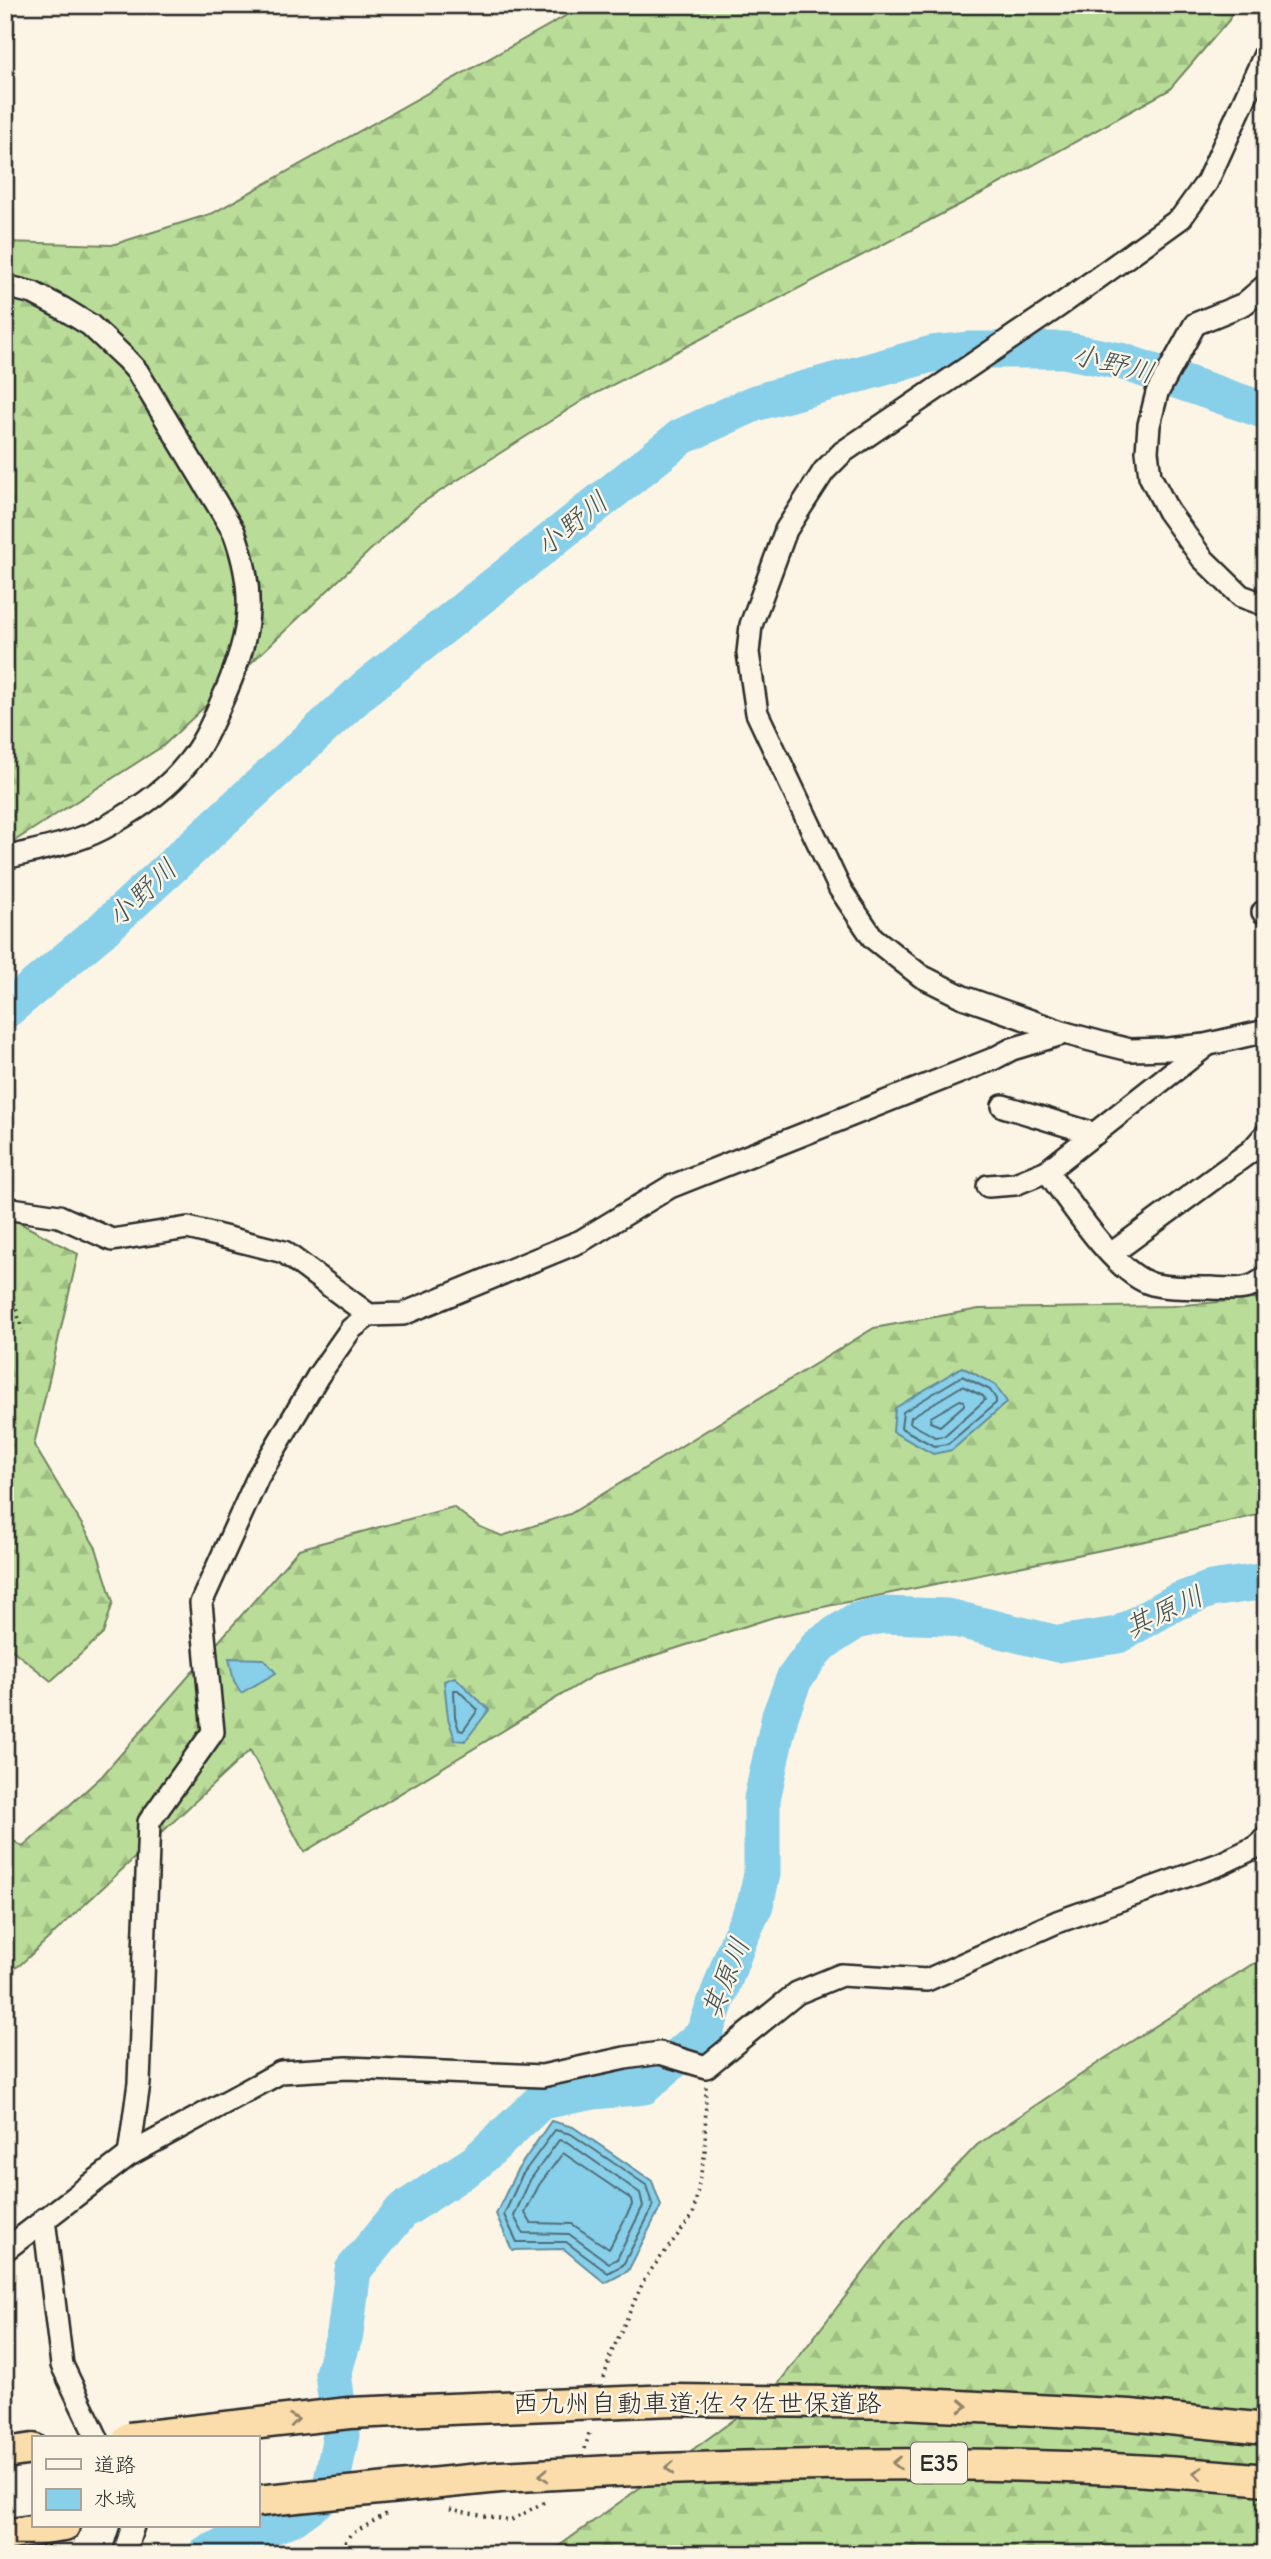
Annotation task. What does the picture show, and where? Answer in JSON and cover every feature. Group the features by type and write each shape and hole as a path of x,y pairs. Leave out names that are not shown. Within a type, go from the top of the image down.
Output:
{"highway":[{"name":"西九州自動車道;佐々佐世保道路","path":"147,2436 349,2413 674,2400 902,2403 1130,2415 1266,2430"},
{"path":"5,2454 32,2449"},
{"name":"E35","path":"259,2501 486,2478 795,2463 970,2463 1164,2470 1266,2480"},
{"path":"5,2535 51,2528"}],"street":[{"path":"1266,52 1207,183 1181,218 1060,305 843,452 824,471 797,510 777,553 751,625 748,653 757,713 840,889 873,938 921,976 963,997 1065,1033 1130,1050 1208,1044 1266,1031"},
{"path":"1266,285 1244,304 1195,324 1157,393 1149,425 1147,450 1150,476 1168,511 1202,558 1241,596 1266,605"},
{"path":"5,286 33,293 90,325 137,371 234,532 244,559 249,586 248,623 238,666 209,730 187,765 160,790 111,824 86,836 5,858"},
{"path":"129,2155 139,2083 149,1822 213,1732 201,1603 258,1477 318,1376 351,1329 369,1315 403,1314 581,1241 670,1186 993,1059 1012,1049 1065,1033"},
{"path":"988,1186 1015,1184 1047,1171 1208,1044"},
{"path":"1003,1106 1095,1134"},
{"path":"1111,1254 1251,1152 1266,1134"},
{"path":"1047,1171 1111,1254 1139,1279 1155,1285 1240,1289 1256,1286 1266,1277"},
{"path":"5,1208 59,1216 112,1240 188,1228 284,1252 369,1315"},
{"path":"5,2250 129,2155 281,2072 347,2068 542,2076 660,2053 706,2067 797,1993 841,1975 927,1980 1057,1922 1220,1864 1256,1847 1266,1838"},
{"path":"44,2219 62,2365 96,2436"},
{"path":"124,2554 133,2528"}],"path":[{"path":"5,1269 22,1329"},
{"path":"604,2380 610,2356 645,2278 693,2215 705,2152 706,2067"},
{"path":"584,2451 590,2427"},
{"path":"441,2506 472,2515 510,2521 552,2498"},
{"path":"337,2554 350,2535 394,2509"}],"green space":[{"path":"585,5 1234,5 1229,20 1169,90 990,189 585,399 417,506 163,746 5,847 5,242 112,245 213,213"},
{"path":"5,1215 78,1254 34,1445 96,1548 113,1602 103,1634 51,1681 5,1644"},
{"path":"1266,1298 1266,1513 1160,1538 774,1617 596,1674 304,1852 250,1750 20,1965 5,1974 5,1835 23,1847 102,1776 299,1549 453,1507 478,1526 502,1536 570,1514 874,1328 979,1309 1172,1306"},
{"path":"1266,1959 1266,2554 548,2554 771,2393 902,2223 977,2145 1107,2057 1251,1965"}],"water":[{"path":"962,1367 995,1385 1007,1402 952,1450 933,1454 893,1432 895,1408"},
{"path":"229,1658 264,1659 276,1673 241,1693 234,1681"},
{"path":"455,1677 489,1710 465,1741 455,1740 448,1718 444,1681"},
{"path":"551,2121 573,2127 652,2181 661,2206 628,2271 605,2283 564,2249 512,2250 496,2214 516,2172"}],"waterway":[{"name":"小野川","path":"5,1011 101,931 367,687 681,437 755,403 932,354 971,350 1064,350 1124,362 1266,411"},
{"name":"其原川","path":"206,2554 294,2517 330,2491 341,2435 333,2373 345,2334 353,2270 402,2211 475,2163 541,2101 594,2091 644,2086 704,2034 739,1939 755,1905 762,1874 762,1799 780,1716 794,1679 819,1645 856,1621 882,1615 947,1617 1058,1644 1118,1635 1176,1602 1211,1589 1266,1581"}]}
